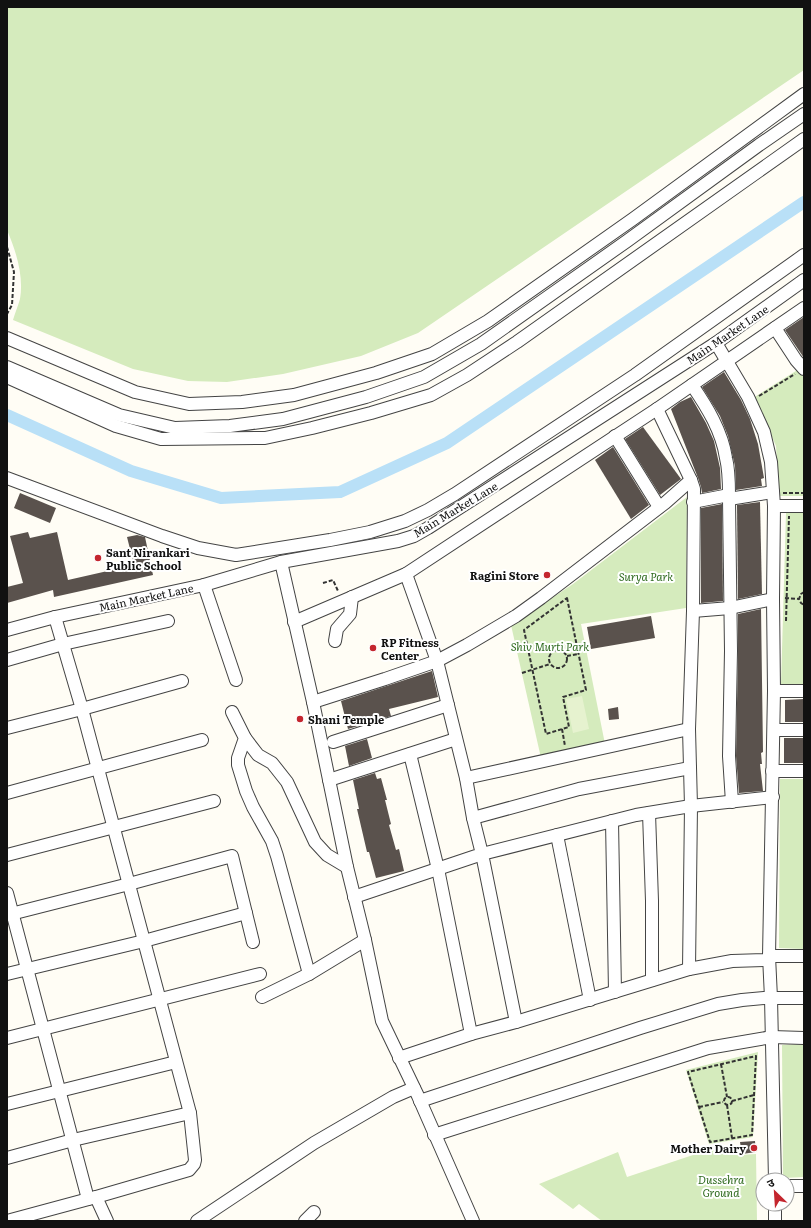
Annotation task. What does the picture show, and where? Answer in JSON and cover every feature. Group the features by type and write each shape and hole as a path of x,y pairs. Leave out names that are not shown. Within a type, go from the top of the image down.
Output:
{"street":[{"path":"7,338 135,392 189,404 242,402 294,395 376,373 432,354 488,321 640,214 804,94"},
{"path":"7,367 119,415 175,428 230,426 283,419 366,397 424,377 481,344 804,114"},
{"path":"7,377 116,426 161,439 264,438 312,428 431,395 468,375 517,342 804,139"},
{"path":"7,478 162,536 198,548 236,555 370,532 405,521 428,510 455,494 642,370 804,255"},
{"name":"Main Market Lane","path":"7,630 56,617 204,585 281,562 398,541 414,536 716,343 804,280"},
{"path":"294,622 406,574 657,409 804,308"},
{"path":"775,328 801,364"},
{"path":"716,343 748,397 764,432 778,492 774,506 781,598 774,691 769,956 775,1172"},
{"path":"692,385 707,408 719,433 726,457 729,479 731,651 729,756 732,802"},
{"path":"657,409 694,489 693,611 689,729 691,806 690,969"},
{"path":"615,436 659,507"},
{"path":"313,702 436,661 516,616 659,507 691,480"},
{"path":"693,502 778,492"},
{"path":"774,506 804,506"},
{"path":"281,562 382,1021 414,1088 473,1221"},
{"path":"406,574 436,661 466,778 516,1022"},
{"path":"204,585 236,680"},
{"path":"335,642 337,629 350,614 352,597"},
{"path":"693,611 730,608 781,598"},
{"path":"7,1221 189,1170 192,1168 195,1160 190,1113 114,827 56,617"},
{"path":"7,660 63,644 168,621"},
{"path":"7,728 182,681"},
{"path":"774,691 804,691"},
{"path":"333,742 448,705"},
{"path":"232,712 245,738 258,755 272,763 287,782 315,842 327,855 347,867"},
{"path":"466,778 689,729"},
{"path":"774,730 804,730"},
{"path":"245,738 238,758 238,765 253,808 272,841 308,974"},
{"path":"329,780 456,739"},
{"path":"7,793 202,740"},
{"path":"410,754 438,869 471,1034"},
{"path":"473,818 579,789 690,768"},
{"path":"772,771 804,771"},
{"path":"354,897 482,854 612,821 691,806 772,797"},
{"path":"7,855 214,801"},
{"path":"650,813 652,980"},
{"path":"612,821 615,992"},
{"path":"557,835 590,1000"},
{"path":"10,915 232,856 253,942"},
{"path":"7,893 10,915 27,969 73,1140 92,1198 107,1221"},
{"path":"7,974 144,941 246,913"},
{"path":"262,997 308,974 365,940"},
{"path":"399,1058 471,1034 516,1022 690,969 732,961 766,960 769,956 804,956"},
{"path":"7,1038 260,974"},
{"path":"420,1102 640,1028 718,1004 742,1000 804,998"},
{"path":"434,1134 708,1048 772,1037 804,1038"},
{"path":"7,1104 176,1062"},
{"path":"197,1221 214,1217 314,1144 393,1097 414,1088"},
{"path":"7,1158 73,1140 190,1113"},
{"path":"305,1221 314,1212"}],"path":[{"path":"7,248 14,272 12,305 7,314"},
{"path":"756,398 801,364"},
{"path":"778,492 804,493"},
{"path":"786,628 781,598 789,516"},
{"path":"323,583 332,580"},
{"path":"799,599 801,594 804,592"},
{"path":"567,598 586,690 563,697 569,727 562,729 546,734 524,630 567,598"},
{"path":"781,598 799,599"},
{"path":"799,599 801,604 804,605"},
{"path":"554,650 562,650 567,656 566,663 561,667 555,668 550,664 548,657 554,650"},
{"path":"567,656 578,654"},
{"path":"522,673 550,664"},
{"path":"562,729 566,752"},
{"path":"756,1056 754,1095 752,1135 710,1142 688,1072 756,1056"},
{"path":"699,1107 724,1102 727,1097 721,1064"},
{"path":"727,1105 732,1103 732,1101 754,1095"},
{"path":"727,1097 729,1097 732,1101"},
{"path":"724,1102 727,1105 732,1138"}],"green space":[{"path":"7,7 804,7 804,70 418,333 361,356 283,374 227,382 188,381 133,369 13,320 20,299 21,281 16,255 7,230"},
{"path":"799,369 804,377 804,496 779,496 776,446 753,398"},
{"path":"687,497 686,608 581,624 605,744 541,758 511,625 573,584"},
{"path":"804,512 804,684 781,684 786,513"},
{"path":"582,696 589,729 573,733 566,699"},
{"path":"780,779 804,779 804,949 779,948"},
{"path":"804,1044 804,1177 795,1177 795,1172 783,1172 782,1045"},
{"path":"758,1052 753,1137 709,1144 686,1070"},
{"name":"Dussehra Ground","path":"739,1145 741,1155 756,1154 755,1212 757,1212 757,1221 602,1221 579,1204 573,1209 539,1184 618,1152 627,1177 693,1155"}],"building":[{"path":"804,317 804,358 785,330"},
{"path":"724,372 741,400 750,419 758,444 764,478 761,479 762,486 736,490 735,466 728,436 720,416 702,387"},
{"path":"691,397 706,423 714,441 720,468 721,489 702,493 698,478 671,409 680,402"},
{"path":"643,427 681,479 660,495 625,439"},
{"path":"613,447 649,505 631,519 595,460"},
{"path":"20,493 56,508 50,523 14,508"},
{"path":"760,502 762,594 738,599 737,505"},
{"path":"722,504 723,601 701,603 701,508"},
{"path":"28,532 30,538 57,532 68,580 134,565 127,537 137,535 145,537 153,575 54,597 53,590 7,603 7,587 23,583 10,536"},
{"path":"761,609 763,752 761,753 762,764 760,764 763,791 739,793 736,756 738,614"},
{"path":"651,616 655,638 591,649 587,627"},
{"path":"432,671 438,697 389,709 391,716 348,729 341,701"},
{"path":"804,699 804,722 785,722 785,700"},
{"path":"618,707 619,719 609,720 608,709"},
{"path":"784,738 804,738 804,763 784,763"},
{"path":"367,739 372,758 349,766 345,746"},
{"path":"375,773 377,779 381,778 387,800 385,800 391,824 389,825 396,850 399,849 404,871 376,878 369,852 367,852 357,809 359,809 353,780"},
{"path":"755,1141 756,1152 742,1154 740,1142"}],"waterway":[{"path":"7,415 131,471 221,498 340,492 447,443 804,202"}],"place":[{"name":"Sant Nirankari Public School","path":"98,558"},
{"name":"Ragini Store","path":"547,575"},
{"name":"RP Fitness Center","path":"373,648"},
{"name":"Shani Temple","path":"300,719"},
{"name":"Mother Dairy","path":"754,1148"}],"park label":[{"name":"Surya Park","path":"646,576"},
{"name":"Shiv Murti Park","path":"550,646"}]}
